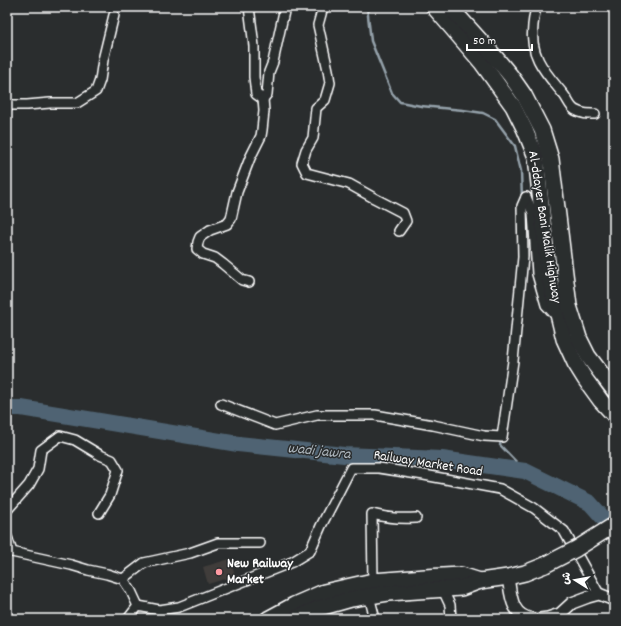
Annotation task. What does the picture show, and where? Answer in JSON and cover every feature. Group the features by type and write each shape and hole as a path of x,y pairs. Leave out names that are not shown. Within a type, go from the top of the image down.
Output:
{"highway":[{"name":"Al-ddayer Bani Malik Highway","path":"434,7 482,63 513,106 525,130 536,157 549,277 564,339 575,363 601,401 614,415"},
{"name":"Al-ddayer Bani Malik Highway","path":"450,7 510,75 524,95 542,130 551,159 569,306 579,338 588,356 614,390"},
{"path":"268,619 294,605 324,592 353,585 371,589 408,591 443,590 461,588 480,581 525,573 545,566 576,549 614,525"},
{"path":"294,619 316,609 351,599 371,589 418,577 461,575 480,581"}],"street":[{"path":"249,7 254,46 254,77 256,94 263,99"},
{"path":"323,7 318,25 330,83 325,100 316,108 313,138 306,150 302,163 308,174 349,184 403,213 406,221 399,231"},
{"path":"537,7 535,10 532,32 535,53 542,68 573,109 584,114 595,114"},
{"path":"249,282 242,280 215,258 203,254 197,249 200,237 210,230 227,224 231,219 237,192 262,130 264,111 263,99 267,94 269,72 273,62 284,8"},
{"path":"7,105 77,103 96,91 100,80 103,60 114,15"},
{"path":"221,404 275,426 317,415 375,415 484,436 502,437 513,361 523,257 522,206 526,196 533,213 537,274 546,305 558,318"},
{"path":"7,510 29,485 38,469 41,450 60,436 75,440 100,455 112,460 118,470 110,495 99,512"},
{"name":"Railway Market Road","path":"138,606 159,610 179,606 292,562 310,551 321,526 351,468 379,468 500,490 534,508 564,532 599,594"},
{"path":"375,619 371,589 372,514 402,519 416,518"},
{"path":"7,537 9,551 123,579 138,606 128,619"},
{"path":"123,579 144,563 190,553 218,543 260,543"},
{"path":"508,577 514,606 520,614 533,619"},
{"path":"443,590 450,605 451,619"},
{"path":"540,619 560,614 572,603 588,596 599,594 614,600"}],"shaded area":[{"name":"New Railway Market","path":"230,559 235,576 208,584 203,567"}],"waterway":[{"path":"367,7 371,41 392,93 400,102 421,106 483,113 495,119 515,146 521,171 522,199"},
{"name":"wadi jawra","path":"7,408 21,408 238,444 344,455 442,459 525,471 590,503 614,530"},
{"path":"502,438 500,445 525,471"}],"place":[{"name":"New Railway Market","path":"219,572"}]}
